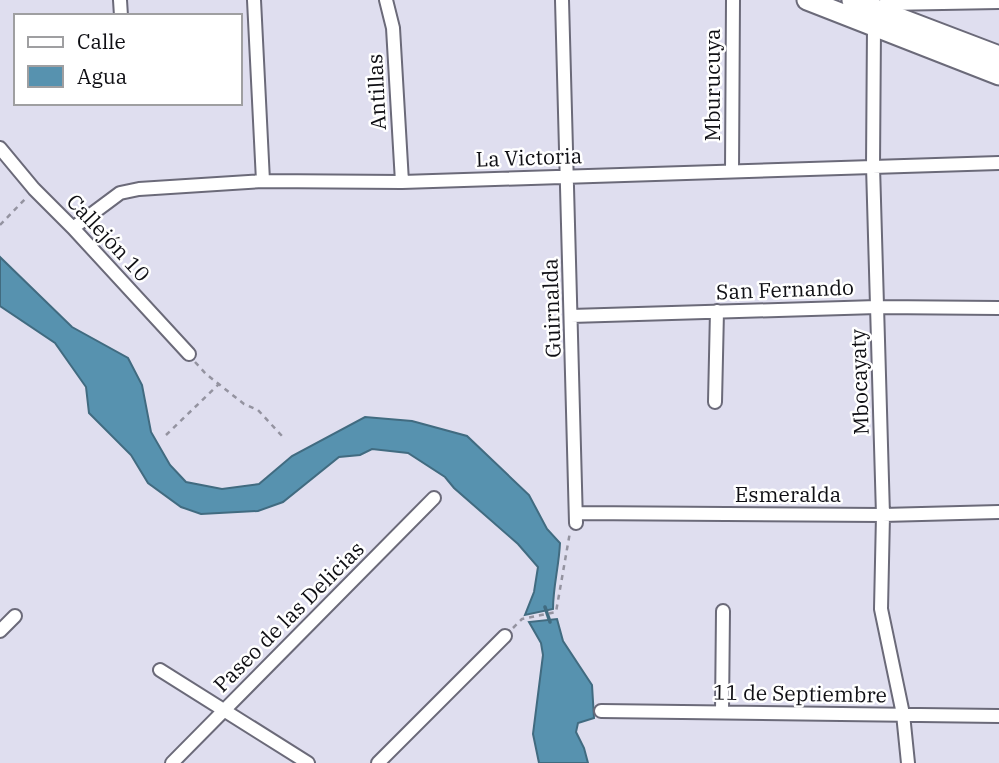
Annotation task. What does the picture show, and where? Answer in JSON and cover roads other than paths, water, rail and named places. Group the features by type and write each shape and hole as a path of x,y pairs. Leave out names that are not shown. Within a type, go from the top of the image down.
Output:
{"main road":[{"path":"807,0 882,11 999,75"},
{"path":"852,0 999,56"}],"street":[{"path":"254,0 263,181"},
{"name":"Antillas","path":"386,0 393,28 402,182"},
{"name":"Guirnalda","path":"562,0 576,518"},
{"name":"Mburucuya","path":"732,170 733,0"},
{"path":"882,11 999,2"},
{"name":"Mbocayaty","path":"882,11 873,166 883,515 881,609 903,714 908,763"},
{"name":"Callejón 10","path":"0,148 34,189 189,354"},
{"name":"La Victoria","path":"73,228 120,193 139,189 263,181 402,182 999,163"},
{"name":"San Fernando","path":"571,317 877,307 999,308"},
{"path":"715,402 717,311"},
{"name":"Paseo de las Delicias","path":"172,763 434,498"},
{"name":"Esmeralda","path":"576,518 999,512"},
{"path":"722,712 723,611"},
{"path":"0,631 15,616"},
{"path":"378,763 505,636"},
{"path":"160,670 308,763"},
{"name":"11 de Septiembre","path":"601,711 999,716"}],"water":[{"path":"0,257 72,327 128,358 142,385 151,432 170,465 186,482 222,489 259,484 292,456 365,417 412,421 467,436 529,495 547,529 560,543 553,609 525,615 534,592 538,567 518,544 445,477 408,453 372,449 360,455 339,457 283,502 258,511 201,514 181,507 148,483 131,455 89,413 86,387 55,343 0,306"},
{"path":"557,619 563,641 592,685 594,718 578,723 576,732 588,763 539,763 533,734 543,655 541,643 529,622"}],"waterway":[{"path":"545,607 550,622"}]}
